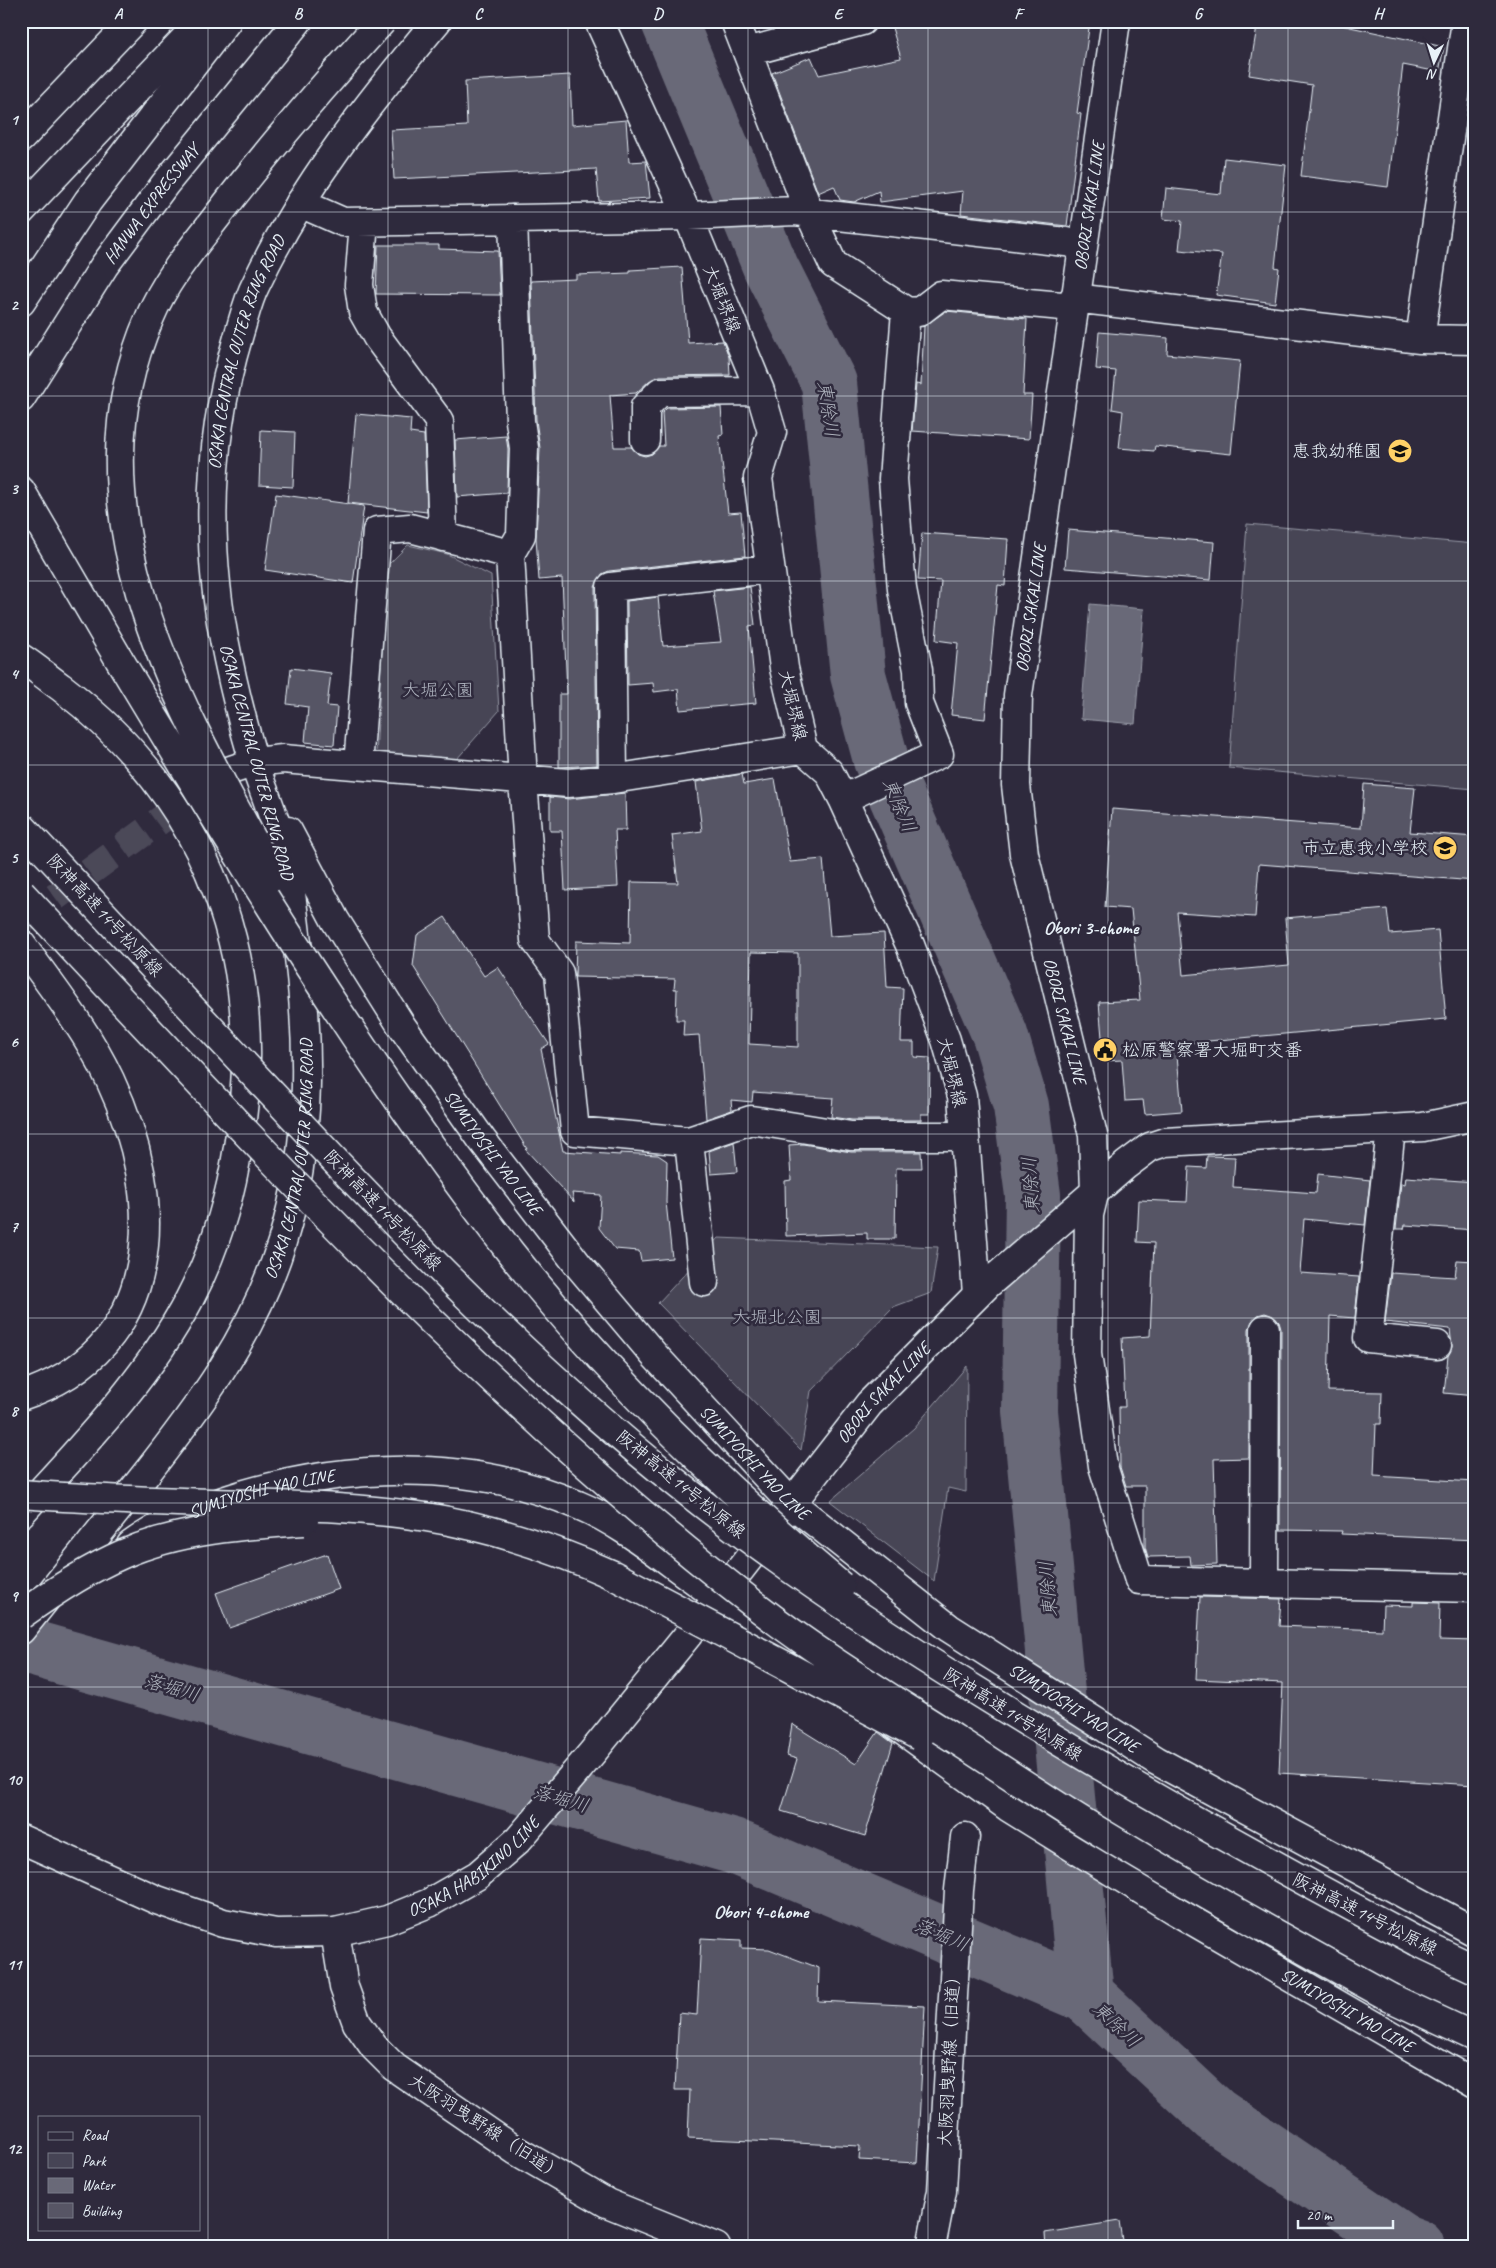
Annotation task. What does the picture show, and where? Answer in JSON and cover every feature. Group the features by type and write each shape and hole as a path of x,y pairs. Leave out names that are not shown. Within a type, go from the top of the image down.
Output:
{"main road":[{"path":"21,138 134,21"},
{"path":"21,211 202,21"},
{"path":"21,302 88,201 227,21"},
{"name":"HANWA EXPRESSWAY","path":"21,398 104,266 165,184 298,21"},
{"path":"382,21 316,95 228,202 176,270 150,316 134,361 123,410 120,464 122,517 130,564 168,674 206,756 329,978 401,1101"},
{"name":"OSAKA CENTRAL OUTER RING ROAD","path":"21,1630 176,1436 212,1387 241,1340 266,1288 283,1239 299,1167 306,1102 304,995 281,841 254,762 227,657 212,554 212,469 225,380 254,287 300,203 352,128 437,21"},
{"name":"大堀堺線","path":"599,21 688,216 760,391 772,432 758,478 784,668 803,749 829,772 844,799 910,945 946,1040 962,1096 982,1289"},
{"path":"735,21 802,212 833,264 906,311 919,312 941,295 1074,303 1420,339 1475,340"},
{"path":"747,52 862,21"},
{"name":"OBORI SAKAI LINE","path":"1087,1198 1093,1136 1024,854 1016,784 1018,695 1082,244 1116,21"},
{"path":"1420,339 1466,82 1466,21"},
{"path":"300,203 343,222 688,216 802,212 1082,244"},
{"path":"513,219 520,421 524,448 521,535 510,554 523,780 535,940 559,973 575,1131 689,1141 751,1120 851,1136 965,1136"},
{"path":"364,222 359,285 363,312 377,336 439,421 443,537"},
{"path":"844,799 939,754 919,703 918,670 902,589 893,479 906,311"},
{"path":"645,440 645,407 660,392 760,391"},
{"path":"21,491 183,765 302,957 401,1101 512,1254 610,1368 740,1497 818,1567 939,1668"},
{"path":"358,765 377,531 410,528 510,554"},
{"path":"613,779 611,587 770,569"},
{"path":"21,658 81,703 124,742 161,785 192,834 213,882 232,936 243,989 248,1049 244,1114 233,1181 214,1243 190,1298 160,1350 124,1398 21,1513"},
{"path":"228,771 254,762 284,758 568,783 613,779 803,749"},
{"name":"SUMIYOSHI YAO LINE","path":"254,762 335,920 401,1025 482,1140 579,1266 655,1356 792,1504 949,1628 1157,1761 1475,1932"},
{"name":"阪神高速14号松原線","path":"21,826 364,1192 470,1298 577,1398 678,1484 788,1569 939,1668 1080,1756 1244,1850 1418,1942 1475,1969"},
{"path":"21,893 364,1252 462,1351 693,1556 760,1609 867,1683 1101,1833 1228,1908 1382,1993 1475,2037"},
{"path":"21,944 89,1041 110,1079 125,1113 136,1149 144,1187 146,1224 143,1260 136,1291 121,1323 100,1350 75,1370 44,1389 21,1396"},
{"name":"OBORI SAKAI LINE","path":"792,1504 869,1404 982,1289 1087,1198 1150,1147 1165,1142 1423,1127 1475,1116"},
{"path":"1392,1129 1368,1338 1437,1345"},
{"path":"689,1141 704,1282"},
{"path":"1087,1198 1089,1216 1087,1354 1103,1466 1139,1580 1475,1588"},
{"path":"1264,1583 1265,1329"},
{"name":"SUMIYOSHI YAO LINE","path":"21,1630 71,1588 141,1537 188,1513 256,1490 318,1476 385,1470 454,1474 516,1483 579,1505 633,1536 1008,1807 1174,1910 1475,2084"},
{"path":"21,1494 116,1500 328,1507 428,1517 514,1536 562,1552 613,1575 1101,1833"},
{"name":"OSAKA HABIKINO LINE","path":"21,1839 157,1900 223,1923 276,1933 335,1932 387,1920 429,1904 478,1875 518,1840 592,1753 792,1504"},
{"path":"21,1615 85,1572 124,1553 155,1543 228,1529 281,1522 428,1517"},
{"name":"大阪羽曳野線（旧道）","path":"931,2247 942,2191 953,1974 965,1837"},
{"name":"大阪羽曳野線（旧道）","path":"335,1932 344,1987 357,2023 374,2047 394,2067 515,2150 607,2203 716,2247"}],"green space":[{"path":"1247,524 1475,544 1475,789 1229,768"},
{"name":"大堀公園","path":"408,545 447,554 491,576 499,711 456,760 376,755 387,566"},
{"name":"大堀北公園","path":"718,1238 938,1247 931,1293 893,1307 811,1391 801,1450 658,1303"},
{"path":"967,1366 966,1492 948,1488 934,1581 830,1501 914,1428"}],"water":[{"path":"1090,604 1144,609 1135,724 1081,719"}],"building":[{"path":"890,21 1090,21 1077,113 1081,114 1067,226 961,214 963,191 880,202 879,191 854,202 840,200 834,186 818,193 772,73 811,57 819,75 901,58"},
{"path":"1258,21 1322,21 1444,47 1439,72 1403,65 1388,187 1301,176 1312,85 1249,75"},
{"path":"570,75 572,125 626,120 629,162 646,161 650,198 599,201 596,169 394,179 391,130 467,126 465,81"},
{"path":"1224,158 1286,165 1275,267 1279,268 1275,303 1216,295 1222,254 1179,250 1182,221 1163,219 1166,188 1221,194"},
{"path":"378,245 439,245 439,249 498,251 500,295 376,294"},
{"path":"682,267 688,343 723,341 729,357 730,375 660,376 649,381 636,393 610,395 614,447 631,447 638,454 645,456 652,454 659,446 664,446 662,413 667,408 721,407 723,435 719,436 728,513 741,512 745,556 609,571 602,574 595,587 597,765 559,767 559,694 567,694 562,578 539,580 536,538 540,448 536,420 531,281 576,279 576,275 630,273 630,270"},
{"path":"946,311 1027,319 1023,395 1032,395 1029,439 912,431 916,384 921,385 924,326"},
{"path":"1099,332 1168,338 1167,354 1240,361 1231,454 1155,446 1154,451 1119,448 1123,411 1112,409 1116,371 1096,369"},
{"path":"356,414 411,419 410,433 424,435 427,512 348,503"},
{"path":"261,430 295,432 293,487 259,485"},
{"path":"506,436 508,449 507,493 457,497 455,440"},
{"path":"276,494 364,506 353,583 265,570"},
{"path":"1068,530 1214,542 1211,580 1065,568"},
{"path":"922,533 1008,539 1005,586 998,585 985,719 951,715 958,643 936,640 941,581 918,580"},
{"path":"750,587 755,625 749,626 756,703 680,710 678,689 654,692 653,683 628,685 627,601 658,597 663,646 721,642 713,591"},
{"path":"291,668 331,673 327,706 337,707 334,745 305,742 308,707 287,704"},
{"path":"742,774 744,784 775,779 790,862 823,859 830,936 884,933 887,987 903,988 901,1042 914,1042 914,1057 930,1058 929,1114 921,1114 921,1120 852,1120 831,1117 833,1098 753,1092 752,1102 731,1100 732,1110 706,1119 699,1035 683,1036 684,1020 676,1020 677,989 674,989 675,979 575,977 576,941 630,943 631,882 678,883 672,835 702,831 696,782","holes":["751,952 798,953 798,1047 749,1044"]},
{"path":"1364,784 1415,788 1410,832 1475,837 1475,881 1259,864 1255,917 1177,912 1183,975 1289,965 1285,918 1387,909 1390,934 1438,930 1446,1019 1176,1044 1182,1111 1145,1114 1143,1100 1125,1101 1122,1060 1104,1061 1099,1002 1140,1000 1131,909 1105,907 1112,809 1361,828"},
{"path":"625,793 626,830 615,830 618,887 565,890 562,831 550,831 550,797 569,799"},
{"path":"445,917 484,976 498,967 549,1044 541,1049 563,1151 620,1155 620,1153 658,1155 667,1161 666,1202 672,1258 641,1261 639,1251 615,1249 599,1228 601,1195 572,1193 574,1202 525,1149 527,1149 413,966 417,935"},
{"path":"734,1142 737,1172 711,1174 709,1151"},
{"path":"803,1144 851,1152 921,1152 922,1168 896,1168 895,1239 867,1239 867,1233 786,1236 785,1181 791,1180 789,1145"},
{"path":"1207,1156 1235,1157 1233,1187 1316,1193 1318,1174 1370,1180 1365,1225 1304,1219 1300,1273 1359,1277 1355,1318 1330,1316 1328,1391 1382,1392 1381,1424 1376,1424 1374,1476 1475,1482 1475,1540 1341,1534 1342,1531 1280,1530 1281,1329 1279,1322 1273,1316 1265,1313 1258,1315 1252,1321 1249,1329 1249,1458 1214,1459 1217,1564 1191,1565 1190,1556 1148,1557 1145,1547 1145,1486 1126,1486 1120,1467 1119,1407 1125,1407 1122,1338 1150,1336 1154,1243 1137,1242 1139,1200 1187,1202 1189,1167 1206,1168"},
{"path":"1406,1177 1475,1182 1475,1230 1405,1225 1404,1229 1396,1229 1401,1183 1405,1184"},
{"path":"1457,1260 1475,1261 1475,1396 1444,1393 1448,1356 1452,1347 1450,1329 1385,1322 1391,1273 1455,1277"},
{"path":"327,1554 339,1589 229,1628 216,1593"},
{"path":"1200,1597 1281,1599 1279,1626 1382,1630 1383,1605 1413,1606 1413,1602 1440,1603 1439,1640 1475,1641 1475,1785 1279,1773 1283,1683 1196,1679"},
{"path":"792,1724 856,1764 878,1732 893,1743 865,1836 781,1811 797,1759 787,1756"},
{"path":"701,1938 741,1940 741,1948 769,1949 819,1968 818,2001 925,2006 917,2163 859,2160 860,2146 688,2138 690,2090 675,2090 679,2013 697,2015"},
{"path":"1119,2221 1123,2247 1046,2247 1045,2233"}],"waterway":[{"name":"東除川","path":"669,21 771,268 829,383 858,675 881,760 1000,1035 1021,1106 1033,1195 1030,1411 1086,1995"},
{"name":"落堀川","path":"21,1645 733,1846 1086,1995 1215,2115 1401,2241 1417,2247"}],"tunnel":[{"path":"21,922 218,778"}],"place":[{"name":"恵我幼稚園","path":"1400,451"},
{"name":"市立恵我小学校","path":"1445,848"},
{"name":"松原警察署大堀町交番","path":"1105,1050"}],"district":[{"name":"Obori 3-chome","path":"1091,927"},
{"name":"Obori 4-chome","path":"761,1911"}]}
